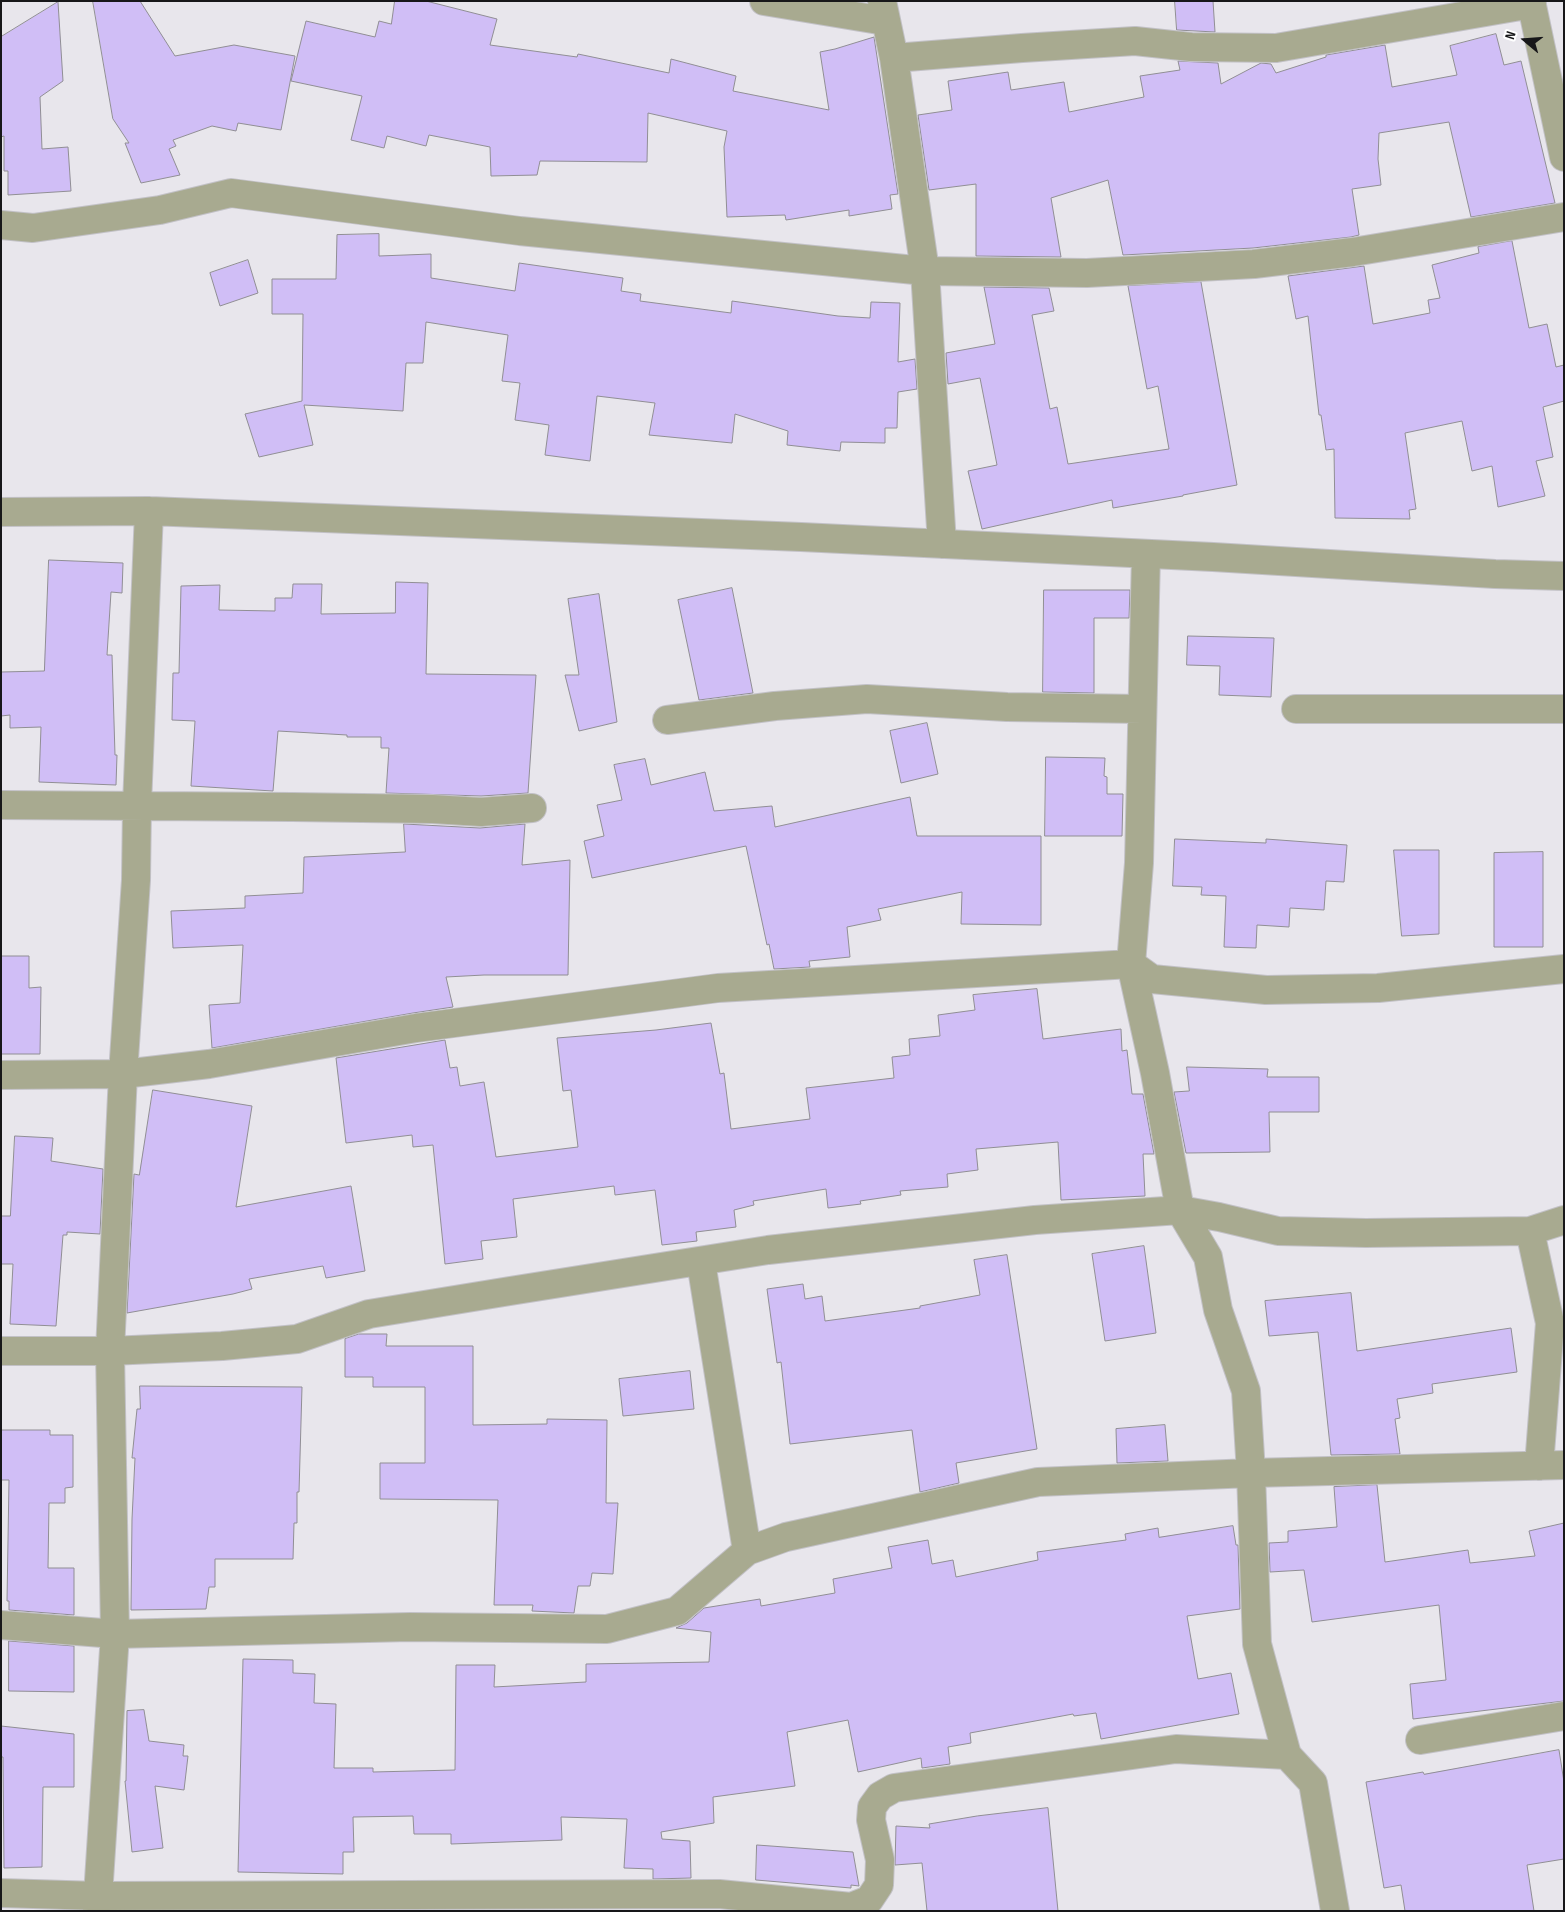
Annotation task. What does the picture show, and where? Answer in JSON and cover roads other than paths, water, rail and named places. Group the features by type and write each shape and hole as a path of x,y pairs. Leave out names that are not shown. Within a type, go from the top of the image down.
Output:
{"street":[{"path":"764,1 883,11 894,58 925,271 942,544"},
{"path":"894,58 1135,41 1191,47 1276,48 1532,3 1564,157"},
{"path":"1,225 33,228 160,210 231,193 520,231 925,271 1087,273 1254,264 1353,252 1564,217"},
{"path":"98,1903 116,1634 110,1351 123,1074 136,880 137,805 149,511"},
{"path":"1,512 149,511 942,544 1495,574 1564,576"},
{"path":"1146,554 1140,863 1131,964 1180,1210 1208,1257 1218,1310 1246,1391 1257,1644 1287,1754 1313,1783 1335,1911"},
{"path":"667,720 775,706 867,699 1006,707 1142,709"},
{"path":"1296,709 1564,709"},
{"path":"1,805 432,809 481,812 532,808"},
{"path":"1,1075 123,1074 209,1064 416,1028 718,988 1131,964 1152,979 1266,990 1378,988 1564,969"},
{"path":"1,1351 110,1351 222,1346 297,1339 368,1314 768,1250 1035,1220 1180,1210 1219,1216 1278,1231 1366,1233 1530,1231 1564,1220"},
{"path":"1,1625 116,1634 410,1627 607,1629 677,1611 747,1551 786,1537 1038,1482 1251,1473 1551,1465 1550,1323 1530,1231"},
{"path":"701,1262 747,1551"},
{"path":"1420,1740 1564,1716"},
{"path":"1,1893 98,1903 720,1894 851,1907 870,1905 879,1885 880,1860 871,1820 872,1807 880,1796 894,1788 1176,1749 1287,1754"}]}
